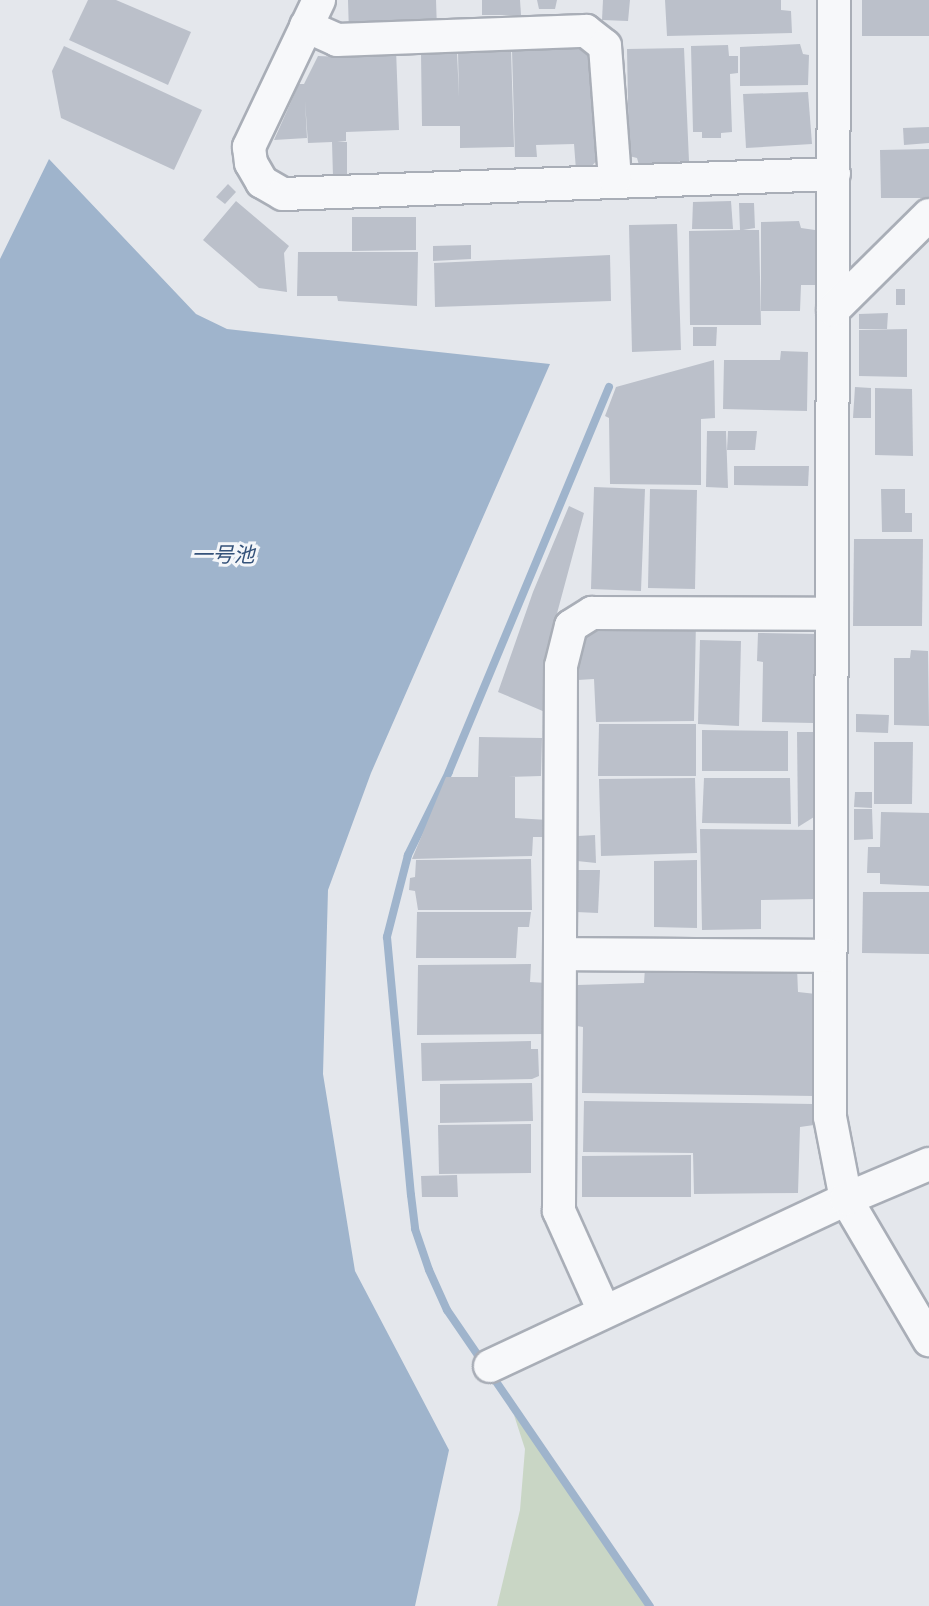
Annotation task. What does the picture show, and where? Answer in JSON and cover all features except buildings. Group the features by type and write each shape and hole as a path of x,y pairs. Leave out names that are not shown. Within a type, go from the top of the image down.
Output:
{"street":[{"path":"834,0 830,1117 846,1199 929,1341"},
{"path":"615,179 605,46 586,31 337,40 312,13 249,147 251,163 262,182 274,191 283,194 615,179 834,174"},
{"path":"833,310 929,215"},
{"path":"599,1300 559,1211 561,666 571,626 592,613 832,614"},
{"path":"561,954 829,956"},
{"path":"490,1366 846,1199 929,1164"}],"green space":[{"path":"514,1415 556,1471 646,1606 497,1606 520,1510 525,1449"}],"water":[{"name":"一号池","path":"49,159 196,314 227,329 550,364 371,773 328,890 323,1074 355,1271 449,1450 415,1606 0,1606 0,259"}],"waterway":[{"path":"609,387 449,772 408,855 387,937 415,1229 429,1270 447,1310 650,1606"}]}
